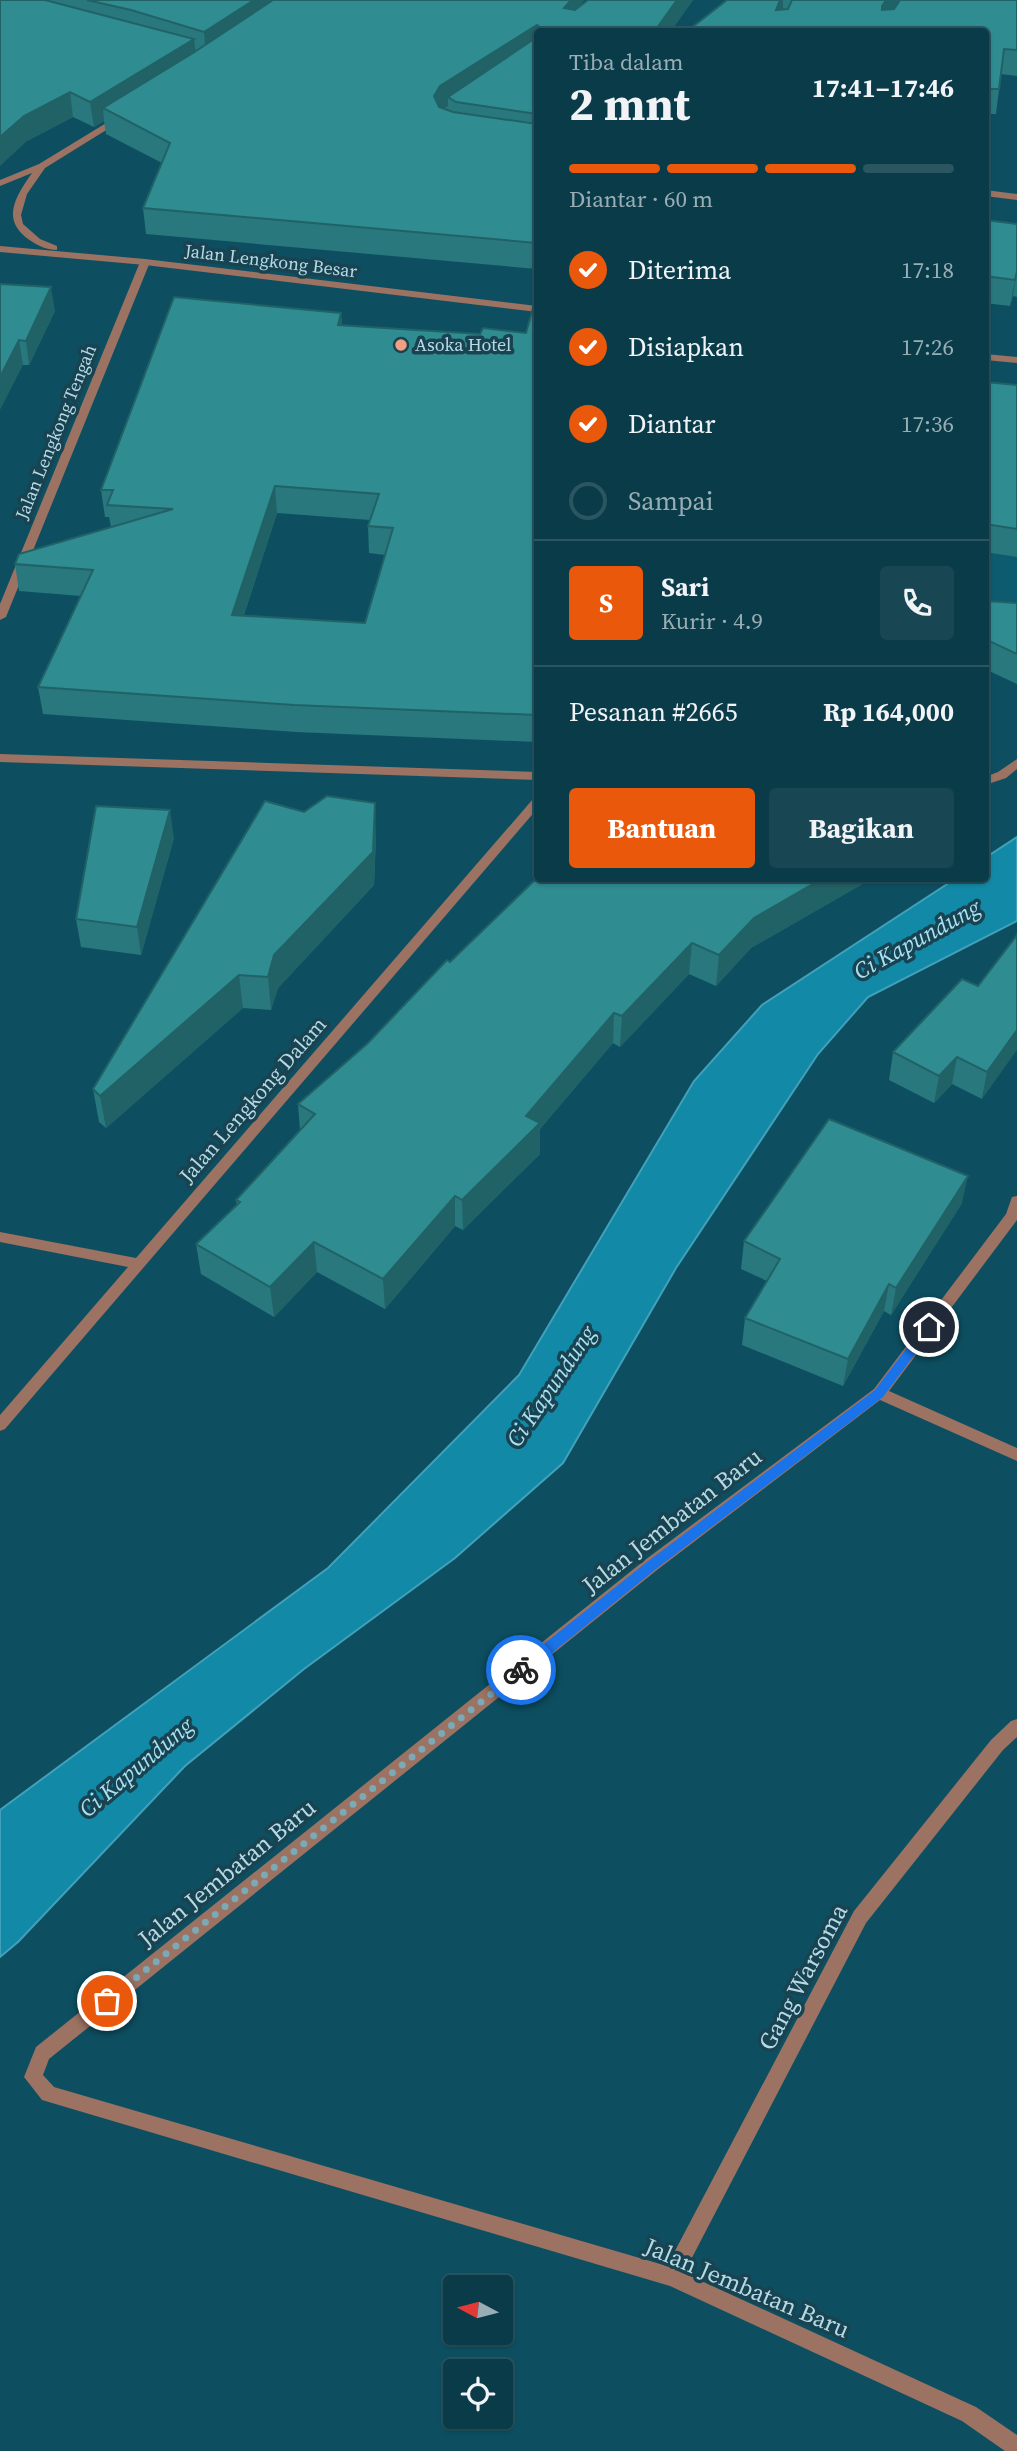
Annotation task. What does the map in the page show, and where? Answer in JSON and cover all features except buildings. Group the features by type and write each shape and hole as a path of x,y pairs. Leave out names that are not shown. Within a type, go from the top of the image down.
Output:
{"street":[{"path":"0,183 42,166 134,109"},
{"path":"42,166 15,208 14,223 21,234 74,254"},
{"path":"989,194 1017,197"},
{"name":"Jalan Lengkong Besar","path":"0,249 74,254 534,309"},
{"name":"Jalan Lengkong Tengah","path":"0,617 145,262"},
{"path":"989,357 1017,360"},
{"path":"0,758 534,776"},
{"path":"989,780 1002,775 1017,763"},
{"name":"Jalan Lengkong Dalam","path":"0,1424 534,805"},
{"name":"Jalan Jembatan Baru","path":"1017,1201 1012,1216 879,1393 651,1565 42,2053 33,2077 48,2094 672,2277 969,2414 1017,2446"},
{"path":"0,1237 139,1264"},
{"path":"879,1393 1017,1455"},
{"name":"Gang Warsoma","path":"672,2277 860,1917 997,1745 1017,1727"}],"shaded area":[{"path":"989,522 1017,537 1017,621 989,619"}],"water":[{"name":"Ci Kapundung","path":"1017,837 1017,921 868,997 818,1054 676,1268 563,1463 455,1558 304,1669 185,1766 18,1942 0,1957 0,1810 328,1568 519,1375 694,1081 762,1005 950,882 989,882 989,855"}],"way so far":[{"path":"107,2001 521,1670"}],"place":[{"name":"Asoka Hotel","path":"401,345"}],"route":[{"path":"521,1670 651,1565 879,1393 929,1327"}]}
